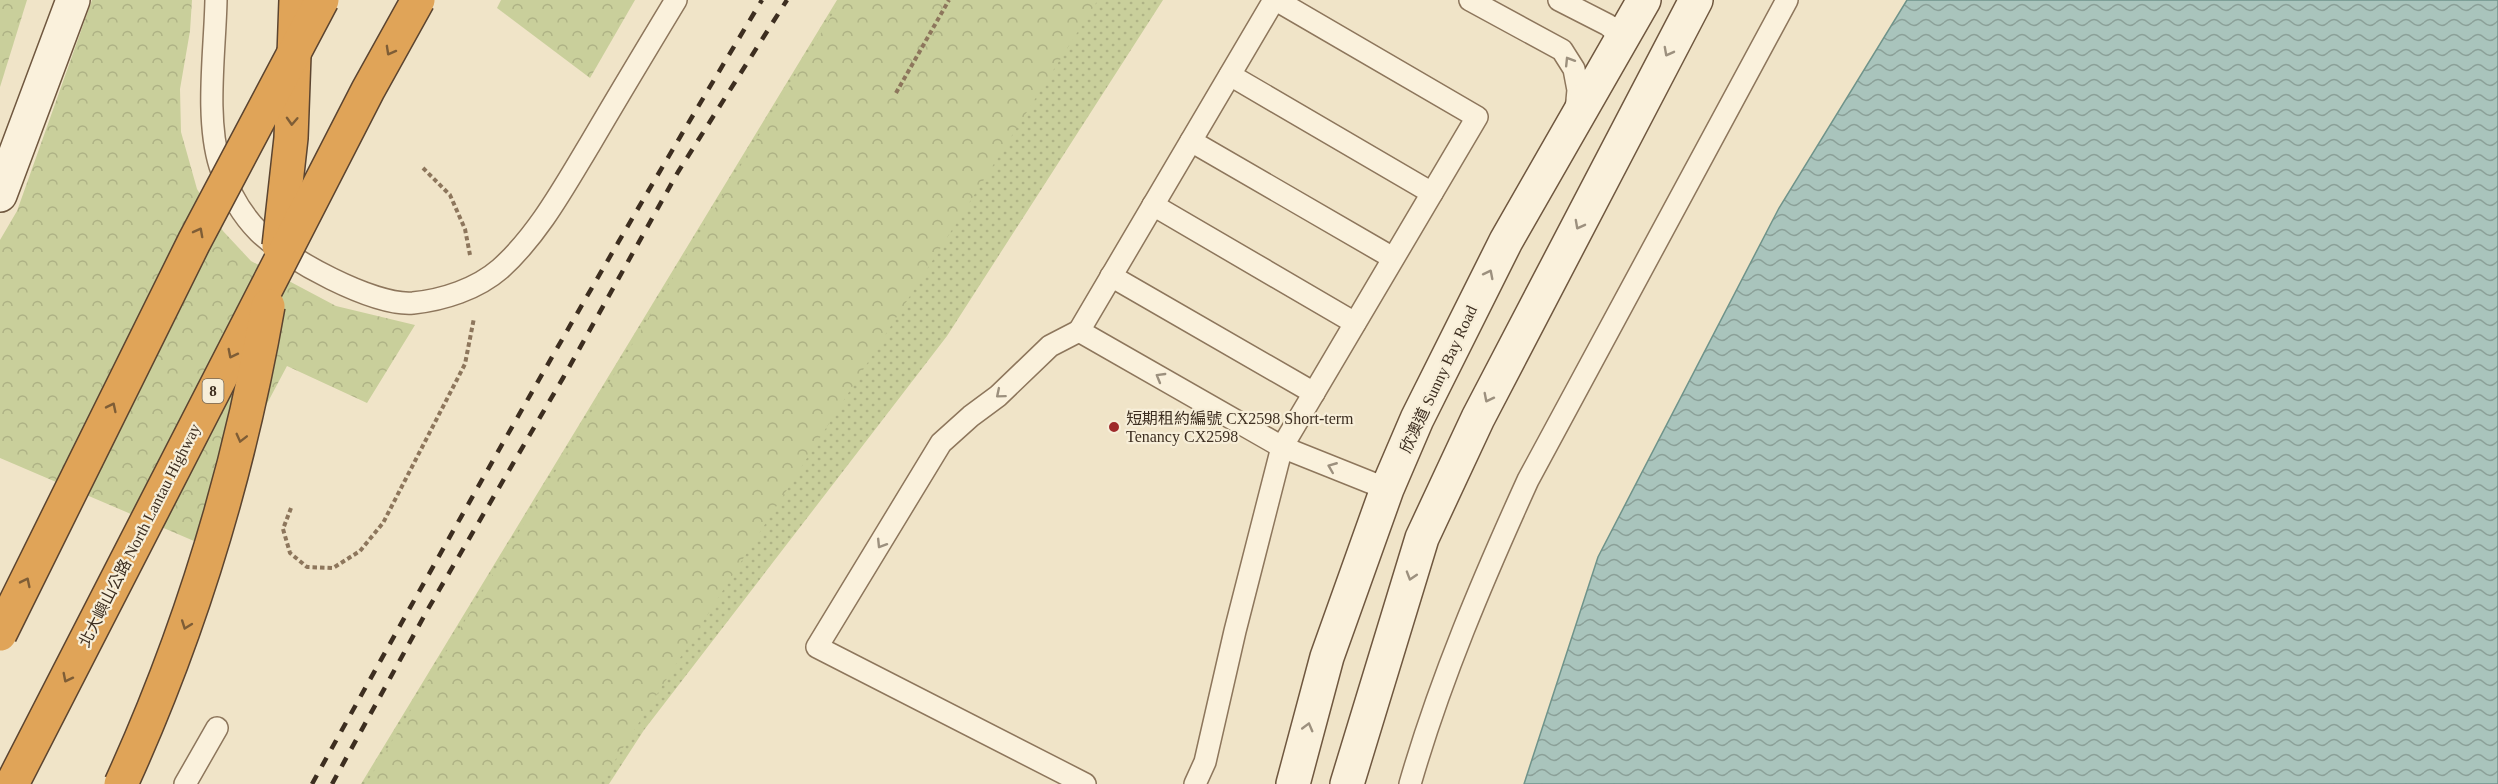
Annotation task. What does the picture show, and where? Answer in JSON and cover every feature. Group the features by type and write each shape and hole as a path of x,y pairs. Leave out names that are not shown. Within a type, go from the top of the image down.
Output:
{"highway":[{"path":"121,784 166,679 198,592 228,492 255,382 280,239 292,126 296,0"},
{"path":"0,634 194,242 322,0"},
{"name":"北大嶼山公路 North Lantau Highway","path":"12,784 363,101 418,0"}],"main road":[{"path":"0,195 73,0"},
{"name":"欣澳道 Sunny Bay Road","path":"1293,784 1327,657 1387,489 1417,418 1506,241 1644,0"},
{"path":"1347,784 1422,538 1434,510 1478,418 1695,0"},
{"path":"1387,489 1434,510"}],"lane":[{"path":"216,0 212,133 220,168 239,207 260,232 294,259 368,295 411,303 453,295 476,285 500,269 523,245 561,192 675,0"},
{"path":"1085,784 816,647 941,442 998,396 1050,346 1079,331 1275,0 1477,117 1282,447 1234,631 1205,762 1195,784"},
{"path":"1470,0 1562,50 1574,69 1578,90 1575,118"},
{"path":"1559,0 1608,25 1622,36"},
{"path":"1410,784 1458,645 1528,480 1787,0"},
{"path":"1230,75 1432,193"},
{"path":"1191,141 1394,258"},
{"path":"1153,205 1355,323"},
{"path":"1111,276 1314,393"},
{"path":"1079,331 1282,447 1387,489"},
{"path":"185,784 217,728"}],"path":[{"path":"896,93 949,0"},
{"path":"291,508 283,529 290,553 307,567 333,568 360,550 382,523 465,364 474,325 476,285 465,229 450,195 423,168"}],"green space":[{"path":"0,0 27,0 0,87"},
{"path":"92,0 192,0 190,31 180,89 181,132 197,189 223,231 251,261 336,306 415,325 367,403 287,366 194,541 0,458 0,240 17,211"},
{"path":"501,0 635,0 590,78 497,8"},
{"path":"837,0 1163,0 947,336 644,730 609,784 361,784"},
{"path":"841,0 1098,0 600,784 366,784"}],"water":[{"path":"1907,0 2498,0 2498,784 1524,784 1598,557 1779,208"}],"railway":[{"path":"312,784 533,390 762,0"},
{"path":"332,784 428,609 563,378 678,172 787,0"}],"place":[{"name":"短期租約編號 CX2598 Short-term Tenancy CX2598","path":"1114,427"}]}
